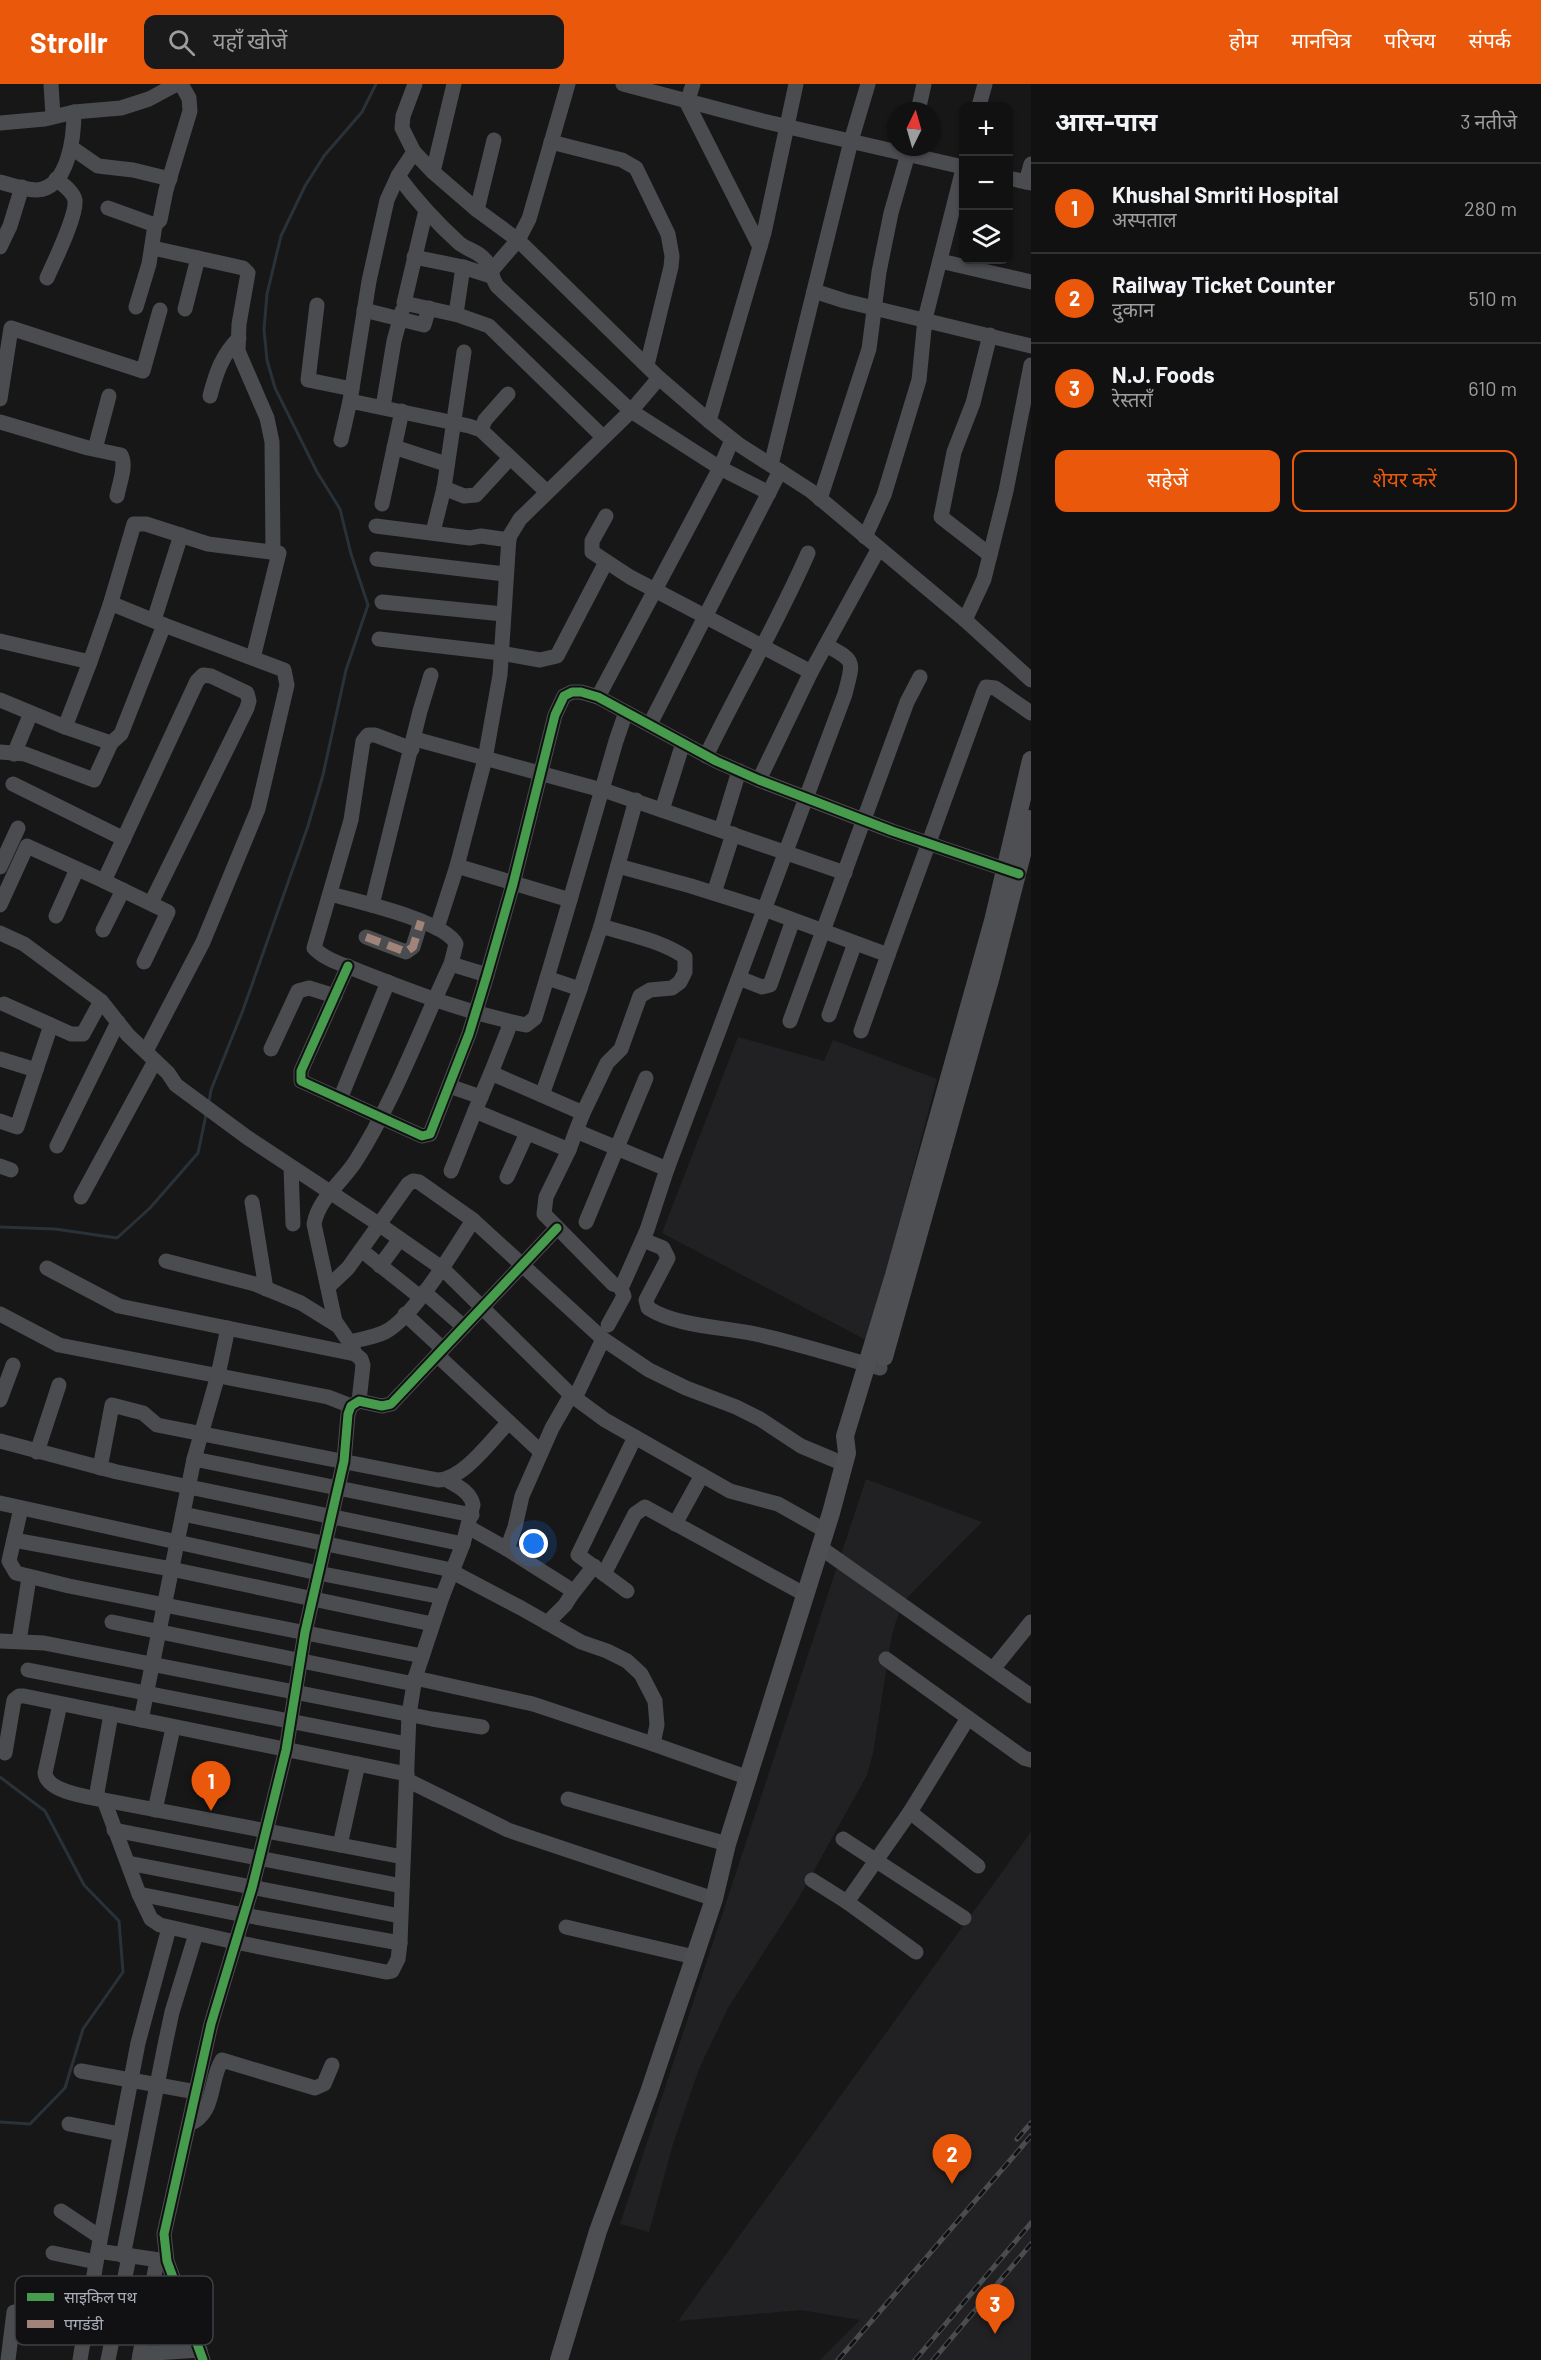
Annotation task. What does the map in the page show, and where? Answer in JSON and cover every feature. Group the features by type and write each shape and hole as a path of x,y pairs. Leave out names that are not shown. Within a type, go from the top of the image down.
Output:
{"main road":[{"path":"1012,872 1027,796 1031,760"},
{"path":"559,2360 598,2231 649,2092 714,1899 727,1844 824,1539 846,1459 845,1436 874,1367 1012,872 1031,819"}],"street":[{"path":"51,84 53,116"},
{"path":"0,123 45,119 74,112 121,108 149,99 179,84 189,98 190,111 160,220 155,225 153,248 136,307"},
{"path":"414,84 402,128 414,152 433,172 477,210 518,240 659,378 709,421 732,440 820,499 965,620 1031,680"},
{"path":"433,172 454,84"},
{"path":"491,273 518,240 529,219 568,84"},
{"path":"626,84 687,103 887,148"},
{"path":"693,84 687,103 760,247"},
{"path":"709,421 760,247 795,84"},
{"path":"650,724 770,493 814,291 851,141 868,84"},
{"path":"920,102 924,84"},
{"path":"980,102 985,84"},
{"path":"0,182 38,190 51,184 72,148 74,112"},
{"path":"477,210 494,140"},
{"path":"551,142 622,160 636,168 668,234 672,256 671,267 647,365"},
{"path":"72,148 98,166 133,170 170,179"},
{"path":"340,440 351,395 364,310 387,200 398,176 414,152"},
{"path":"820,499 869,349 891,213 908,156"},
{"path":"922,156 959,167"},
{"path":"1013,179 1029,183 1031,164"},
{"path":"398,176 426,210 459,243 481,255 497,286 631,411 720,468 770,493"},
{"path":"47,278 73,215 75,200 69,190 56,179"},
{"path":"865,537 884,495 919,380 925,319 959,184"},
{"path":"0,247 4,229 22,188"},
{"path":"108,208 155,225"},
{"path":"383,407 394,341 426,210"},
{"path":"153,248 243,268 248,273 238,351 267,418 272,442 273,552"},
{"path":"414,257 491,273"},
{"path":"185,309 198,258"},
{"path":"940,261 1031,282"},
{"path":"456,314 463,267"},
{"path":"814,291 845,301 1031,346"},
{"path":"404,303 456,314 480,322 496,332 603,437"},
{"path":"317,304 308,380 383,407 481,430 547,492"},
{"path":"364,310 424,325 429,308"},
{"path":"0,399 6,326 143,371 160,310"},
{"path":"990,335 973,403 954,452 941,517 990,555"},
{"path":"210,396 218,368 226,351 239,338"},
{"path":"433,532 444,488 464,352"},
{"path":"965,620 984,579 1006,491 1031,364"},
{"path":"437,928 457,866 485,759 500,675 509,540 520,519 631,411 659,378"},
{"path":"481,430 485,420 508,394"},
{"path":"95,449 109,396"},
{"path":"382,504 402,411"},
{"path":"0,422 121,455 123,460 117,496"},
{"path":"598,697 720,468 732,440"},
{"path":"394,447 446,464"},
{"path":"444,488 464,496 476,495 510,458"},
{"path":"606,516 592,541 590,548 592,552 656,590 811,672"},
{"path":"65,727 110,606 134,524 146,524 208,544 279,553 253,658"},
{"path":"376,526 509,540"},
{"path":"31,713 7,753 25,754 94,780 111,743 121,734 159,623 181,535"},
{"path":"759,780 811,672 879,548"},
{"path":"706,756 792,590 808,553"},
{"path":"377,559 505,574"},
{"path":"379,639 501,653 540,660 557,656 606,562"},
{"path":"382,602 503,614"},
{"path":"81,1197 154,1059 258,809 287,685 284,670 115,605 110,606"},
{"path":"0,641 90,662"},
{"path":"620,1286 623,1284 643,1239 667,1169 845,694 850,663 848,657 826,645"},
{"path":"104,881 197,681 203,675 211,676 247,693 249,701 151,903"},
{"path":"372,905 431,675"},
{"path":"790,1021 907,702 920,677"},
{"path":"861,1031 927,842 986,687 995,688 1031,713"},
{"path":"348,966 300,1077 305,1084 422,1136 427,1136 430,1134 449,1086 487,975 513,884 555,715 564,696 572,692 598,697 706,756 759,780 1012,872"},
{"path":"0,700 111,743"},
{"path":"626,712 616,741 602,790 570,900 535,1018 526,1025 475,1014 433,1001 318,953 314,948 351,820 363,741 368,735 485,759 602,790 845,873"},
{"path":"662,810 683,743"},
{"path":"714,893 739,771"},
{"path":"13,784 124,839"},
{"path":"542,1095 601,926 636,801"},
{"path":"0,867 18,828"},
{"path":"0,905 27,846 168,912 144,962"},
{"path":"457,866 570,900"},
{"path":"618,867 764,909 888,955"},
{"path":"56,916 77,869"},
{"path":"103,930 123,890"},
{"path":"158,2276 162,2261 164,2234 212,2024 252,1888 286,1749 305,1632 344,1461 348,1414 355,1404 363,1365 338,1326 314,1224 316,1215 330,1193 356,1161 380,1117 451,963 456,944 454,939 421,921 330,894"},
{"path":"739,978 762,987 770,985 793,920"},
{"path":"366,937 406,952 413,947 421,921"},
{"path":"601,926 668,946 685,957 687,963 686,972 680,982 672,988 650,990 640,996 621,1049 607,1063 583,1113 544,1206 544,1214 557,1228 613,1284 620,1286"},
{"path":"0,933 24,944 101,1001 176,1085 262,1148 443,1269 573,1396 605,1420 730,1491 778,1504 1031,1696"},
{"path":"829,1015 855,943"},
{"path":"451,963 487,975"},
{"path":"547,978 580,989"},
{"path":"340,1099 388,982"},
{"path":"271,1049 298,991 309,988 335,996"},
{"path":"4,1004 71,1034 83,1034 101,1001"},
{"path":"57,1146 118,1022"},
{"path":"0,1121 17,1127 51,1025"},
{"path":"451,1171 508,1030"},
{"path":"0,1059 36,1070"},
{"path":"491,1073 583,1113"},
{"path":"586,1222 646,1078"},
{"path":"449,1086 527,1133 568,1150"},
{"path":"576,1131 667,1169"},
{"path":"507,1177 527,1133"},
{"path":"291,1167 292,1224"},
{"path":"292,1199 308,1179"},
{"path":"328,1287 341,1276 408,1184 413,1181 419,1182 473,1220 522,1265 606,1332 649,1370 686,1388 736,1407 760,1419 801,1446 846,1459"},
{"path":"252,1202 266,1288"},
{"path":"47,1268 119,1306 228,1328 352,1348 384,1333 405,1314 443,1269 473,1220"},
{"path":"0,1314 59,1344 355,1404 382,1406 391,1404 557,1228"},
{"path":"380,1266 400,1239"},
{"path":"643,1239 663,1248 668,1258 646,1300 648,1308 655,1313 760,1335 874,1367"},
{"path":"361,1250 464,1328"},
{"path":"166,1262 266,1288 301,1303 338,1326"},
{"path":"507,1548 515,1527 522,1496 541,1452 573,1396 624,1296 620,1286"},
{"path":"405,1314 541,1452"},
{"path":"141,1720 194,1459 218,1375 228,1328"},
{"path":"0,1400 13,1365"},
{"path":"37,1452 59,1385"},
{"path":"100,1468 112,1406 143,1413 157,1425 438,1480 447,1480 464,1469 509,1422"},
{"path":"627,1591 578,1555 635,1437"},
{"path":"0,1441 100,1468 188,1488 463,1544"},
{"path":"194,1459 339,1487 470,1521 570,1589 572,1594"},
{"path":"675,1524 702,1475"},
{"path":"111,1714 100,1799 151,1919 169,1928 196,1934 386,1972 392,1971 396,1966 400,1943 409,1714 415,1681 432,1624 470,1521 472,1499 447,1480"},
{"path":"0,1503 318,1573 442,1597"},
{"path":"548,1623 572,1594 599,1570 635,1514 645,1507 806,1595"},
{"path":"21,1508 9,1561 10,1568 29,1578 422,1656"},
{"path":"183,1514 439,1567 452,1573 581,1642 608,1651 627,1661 641,1674 650,1688 658,1714 653,1743"},
{"path":"14,1540 171,1569 432,1624"},
{"path":"19,1641 29,1578"},
{"path":"112,1622 300,1661 533,1704 653,1743 749,1778"},
{"path":"993,1669 1031,1622"},
{"path":"0,1641 44,1643 482,1727"},
{"path":"886,1659 1024,1758 1031,1760"},
{"path":"28,1670 407,1744"},
{"path":"4,1753 7,1705 20,1696 286,1749 407,1777 508,1830 714,1899"},
{"path":"60,1704 46,1778 59,1788 100,1799 404,1857"},
{"path":"848,1902 910,1812 968,1718"},
{"path":"155,1810 173,1728"},
{"path":"340,1845 358,1764"},
{"path":"568,1798 727,1844"},
{"path":"910,1812 978,1866"},
{"path":"114,1830 402,1886"},
{"path":"843,1839 964,1918"},
{"path":"128,1863 400,1916"},
{"path":"812,1880 848,1902 916,1952"},
{"path":"139,1894 400,1943"},
{"path":"566,1927 694,1956"},
{"path":"94,2276 138,2043 169,1928"},
{"path":"123,2276 156,2084 172,2012 196,1934"},
{"path":"189,2124 198,2120 205,2113 222,2060 315,2088 324,2084 332,2065"},
{"path":"81,2071 196,2091"},
{"path":"69,2124 120,2134"},
{"path":"61,2211 98,2250"},
{"path":"53,2253 98,2250 162,2261"},
{"path":"162,2261 169,2276"},
{"path":"8,2360 14,2312"},
{"path":"80,2360 82,2345"},
{"path":"108,2360 111,2345"},
{"path":"139,2357 201,2355"}],"shaded area":[{"path":"738,1037 824,1061 833,1040 937,1079 868,1341 662,1233"},
{"path":"866,1479 982,1522 902,1603 892,1634 873,1753 867,1775 797,1901 729,2006 699,2069 673,2144 649,2232 620,2224"},
{"path":"1031,1832 1031,2360 820,2360 860,2320 801,2310 678,2321"}],"waterway":[{"path":"209,1102 211,1090 243,1010 308,826 323,775 346,670 368,605 351,554 340,509 317,472 275,388 267,360 264,329 267,294 281,236 305,186 324,156 362,112 376,84"},
{"path":"0,1227 55,1229 117,1238 150,1208 198,1153 206,1115"},
{"path":"0,1777 45,1811 84,1885 119,1921 123,1972 83,2029 65,2088 30,2124 0,2122"}],"railway":[{"path":"1017,2139 1031,2123"},
{"path":"838,2360 1031,2136"},
{"path":"915,2360 1031,2223"},
{"path":"933,2360 1031,2244"}],"marked path":[{"path":"366,937 406,952 413,947 421,921"}],"cycle path":[{"path":"348,966 301,1071 301,1081 422,1136 430,1134 469,1034 487,975 513,884 555,715 564,696 572,692 598,697 716,761 759,780 892,831 1019,874"},
{"path":"172,2276 167,2261 164,2234 211,2024 252,1888 286,1750 305,1632 344,1461 348,1414 351,1406 359,1401 382,1406 391,1404 557,1228"},
{"path":"198,2345 203,2360"}],"place":[{"name":"Khushal Smriti Hospital","path":"211,1811"},
{"name":"Railway Ticket Counter","path":"952,2184"},
{"name":"N.J. Foods","path":"995,2334"}]}
